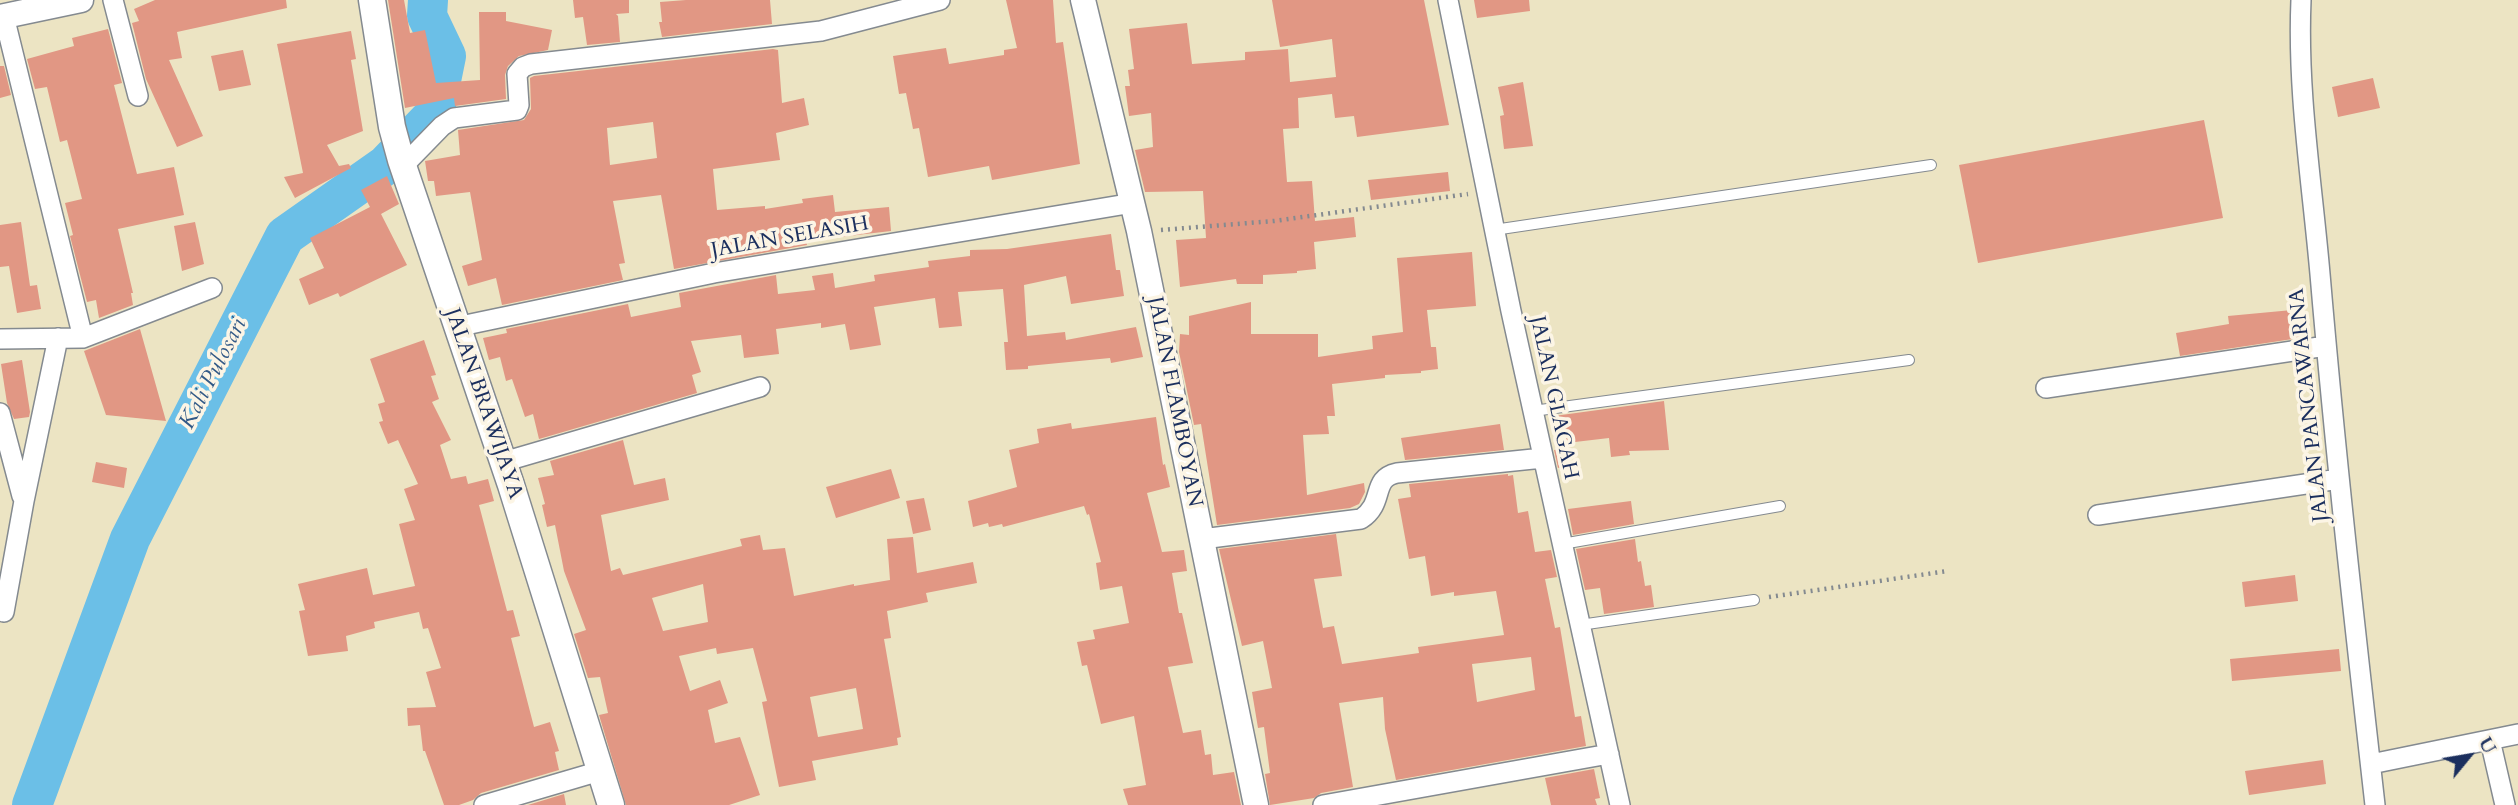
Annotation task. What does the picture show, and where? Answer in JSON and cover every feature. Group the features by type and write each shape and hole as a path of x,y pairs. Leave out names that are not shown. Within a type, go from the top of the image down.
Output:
{"main road":[{"name":"JALAN BRAWIJAYA","path":"372,0 392,127 402,163 502,461 611,805"}],"street":[{"path":"81,0 2,16 83,338"},
{"path":"113,0 138,96"},
{"path":"402,163 454,118 517,110 517,74 523,67 531,64 821,31 940,0"},
{"name":"JALAN FLAMBOYAN","path":"1083,0 1133,203 1256,805"},
{"name":"JALAN GLAGAH","path":"1448,0 1494,230 1620,805"},
{"name":"JALAN PANCAWARNA","path":"2301,0 2300,77 2339,480 2375,805"},
{"name":"JALAN SELASIH","path":"456,327 714,273 1133,203"},
{"path":"0,339 83,338 212,288"},
{"path":"4,612 58,338"},
{"path":"2046,388 2326,346"},
{"path":"502,461 760,387"},
{"path":"0,413 24,501"},
{"path":"1202,539 1361,519 1371,512 1387,475 1543,458"},
{"path":"2098,515 2339,480"},
{"path":"2371,764 2518,734"},
{"path":"2490,740 2505,805"},
{"path":"1323,805 1609,754"},
{"path":"484,805 600,771"}],"lane":[{"path":"1494,230 1930,165"},
{"path":"1533,411 1909,360"},
{"path":"1562,544 1780,506"},
{"path":"1580,625 1754,600"}],"path":[{"path":"1139,231 1275,221 1486,192"},
{"path":"1754,600 1948,571"}],"building":[{"path":"155,0 286,0 287,8 177,32 182,58 169,60 203,136 177,147 146,79 132,23 139,21 134,9"},
{"path":"388,0 404,0 410,33 425,30 436,83 480,80 479,12 506,12 506,21 552,30 548,50 519,56 508,66 505,75 506,99 455,106 454,98 405,108"},
{"path":"573,0 629,0 629,13 616,14 620,42 587,45 583,17 575,18"},
{"path":"770,0 772,24 662,37 659,22 662,22 660,2"},
{"path":"1006,0 1053,0 1056,43 1063,42 1080,164 992,180 989,166 928,177 919,128 913,129 906,93 899,94 893,56 946,48 949,64 1004,55 1004,50 1017,48"},
{"path":"1272,0 1424,0 1449,125 1357,137 1354,116 1335,118 1332,94 1298,98 1299,128 1283,129 1287,182 1312,181 1315,221 1354,217 1356,237 1314,242 1316,269 1263,275 1263,284 1237,284 1236,279 1180,287 1176,240 1206,238 1203,191 1145,192 1135,150 1153,147 1151,113 1129,116 1125,86 1130,86 1128,70 1134,69 1129,29 1187,23 1192,64 1245,60 1245,52 1288,49 1290,82 1336,77 1332,39 1280,47"},
{"path":"1474,0 1529,0 1530,11 1477,18"},
{"path":"108,29 122,83 114,85 137,174 174,167 184,215 118,229 133,293 133,305 99,318 96,300 87,302 70,236 73,235 65,203 82,199 67,140 60,142 47,87 35,89 27,59 74,46 72,38"},
{"path":"351,31 356,59 351,60 363,131 327,145 339,166 349,164 351,168 295,198 284,177 303,173 277,44"},
{"path":"243,50 251,85 219,91 211,56"},
{"path":"778,50 782,103 804,98 809,125 776,133 780,160 713,169 717,210 765,206 765,209 803,203 802,199 833,195 835,212 889,207 891,231 806,241 807,245 674,269 661,195 613,201 625,263 619,264 623,280 502,305 496,278 468,286 462,266 482,260 470,192 436,196 434,181 428,181 425,161 460,155 458,130 524,120 531,109 530,78","holes":["653,122 657,158 610,165 607,128"]},
{"path":"0,66 4,66 11,95 0,98"},
{"path":"2373,78 2380,108 2338,117 2332,87"},
{"path":"1523,82 1533,146 1504,149 1500,116 1504,115 1498,87"},
{"path":"2204,120 2223,218 1978,263 1959,165"},
{"path":"1448,172 1450,191 1371,200 1368,180"},
{"path":"387,176 399,204 381,214 407,265 340,297 338,293 309,305 299,279 324,268 310,238 370,207 361,190"},
{"path":"21,222 30,286 37,285 41,309 17,313 9,266 0,267 0,225"},
{"path":"195,222 204,264 182,271 174,226"},
{"path":"1111,234 1116,270 1120,270 1124,296 1071,304 1066,276 1024,285 1027,336 1065,332 1066,340 1136,327 1143,357 1111,363 1110,358 1006,370 1004,342 1008,342 1003,289 958,292 962,326 939,328 935,298 874,307 881,345 850,350 845,324 821,328 821,323 776,329 779,354 744,358 741,335 691,341 701,372 692,375 697,393 539,439 533,414 525,417 512,379 506,381 500,357 489,360 483,338 507,333 506,329 628,304 631,317 681,307 679,293 776,275 778,294 815,290 812,276 833,273 835,288 875,281 874,275 929,267 928,261 970,256 970,250 1007,249"},
{"path":"1472,252 1476,306 1427,310 1431,347 1436,347 1438,369 1332,384 1335,416 1327,416 1329,434 1303,435 1307,495 1364,483 1365,492 1359,504 1350,508 1217,525 1201,424 1194,425 1179,352 1180,334 1189,335 1189,316 1251,302 1251,334 1318,334 1318,357 1373,349 1372,336 1403,332 1397,258"},
{"path":"2303,309 2306,337 2180,356 2176,333 2229,324 2228,316"},
{"path":"140,329 166,421 106,415 84,351"},
{"path":"424,340 436,375 431,376 439,399 432,402 451,440 440,445 451,479 466,476 468,484 488,479 494,501 479,505 507,611 513,610 520,636 511,638 534,727 550,722 559,751 555,752 559,770 481,793 473,800 459,805 444,805 423,751 420,725 408,726 407,708 436,707 426,672 441,668 428,628 423,629 419,612 374,622 375,628 346,636 348,651 308,656 299,611 305,610 298,584 367,568 373,595 415,586 399,524 415,520 404,489 418,484 398,440 388,444 379,422 383,421 378,404 385,402 370,359"},
{"path":"22,360 30,412 29,417 14,419 7,403 1,364"},
{"path":"1664,401 1669,450 1629,451 1630,455 1611,457 1609,438 1558,444 1554,416"},
{"path":"1156,417 1163,465 1165,464 1170,487 1147,493 1162,552 1184,550 1187,571 1172,573 1179,613 1182,613 1193,663 1168,667 1183,733 1201,730 1205,755 1211,754 1213,775 1234,772 1241,805 1128,805 1123,789 1146,785 1134,716 1101,724 1087,665 1082,666 1077,642 1095,639 1093,630 1129,623 1122,586 1100,590 1096,563 1101,562 1089,514 1087,515 1084,506 1003,527 1002,524 989,527 988,523 973,527 968,501 1017,487 1009,450 1039,443 1037,429 1071,423 1072,429"},
{"path":"1500,424 1504,450 1405,460 1401,438"},
{"path":"623,440 634,485 665,478 669,500 601,515 611,571 620,568 623,575 742,546 740,539 760,535 763,550 785,548 794,596 890,580 887,539 913,537 917,573 973,562 977,583 926,593 928,602 887,611 891,638 884,639 901,737 897,738 898,745 812,761 816,780 779,787 762,702 767,701 753,648 717,654 716,648 679,656 690,691 720,680 728,703 708,710 715,743 740,737 760,795 729,805 626,805 599,715 608,713 600,677 588,678 574,634 586,630 564,571 555,525 547,527 542,505 545,504 538,478 554,475 550,461","holes":["703,584 708,622 663,631 652,598","856,688 863,729 818,737 810,697"]},
{"path":"1565,448 1568,466 1558,468 1554,450"},
{"path":"96,462 127,468 124,488 92,482"},
{"path":"891,469 900,498 836,518 826,487"},
{"path":"1513,475 1518,513 1528,511 1535,552 1551,550 1557,577 1545,579 1555,628 1560,627 1575,717 1581,716 1586,746 1396,780 1385,729 1383,697 1339,703 1353,787 1321,793 1314,798 1270,805 1265,774 1270,773 1264,727 1258,728 1252,692 1272,688 1263,641 1242,646 1219,549 1336,534 1342,576 1314,579 1323,628 1334,626 1342,664 1419,653 1418,647 1504,635 1496,591 1454,596 1454,592 1431,596 1425,556 1409,559 1398,499 1411,497 1409,484","holes":["1531,657 1535,690 1477,702 1472,664"]},
{"path":"924,498 931,530 913,534 906,501"},
{"path":"1631,501 1634,524 1573,535 1568,509"},
{"path":"1635,539 1638,562 1641,561 1645,586 1651,585 1654,607 1604,614 1600,588 1585,590 1576,549"},
{"path":"2295,575 2298,601 2245,607 2242,582"},
{"path":"2339,649 2341,671 2232,681 2230,659"},
{"path":"2323,760 2326,784 2249,795 2245,771"},
{"path":"1594,769 1600,798 1595,799 1597,805 1551,805 1545,778"},
{"path":"564,794 566,805 528,805"}],"waterway":[{"name":"Kali Pulosari","path":"32,805 130,539 285,236 386,165 434,115 446,56 427,16 428,0"}]}
